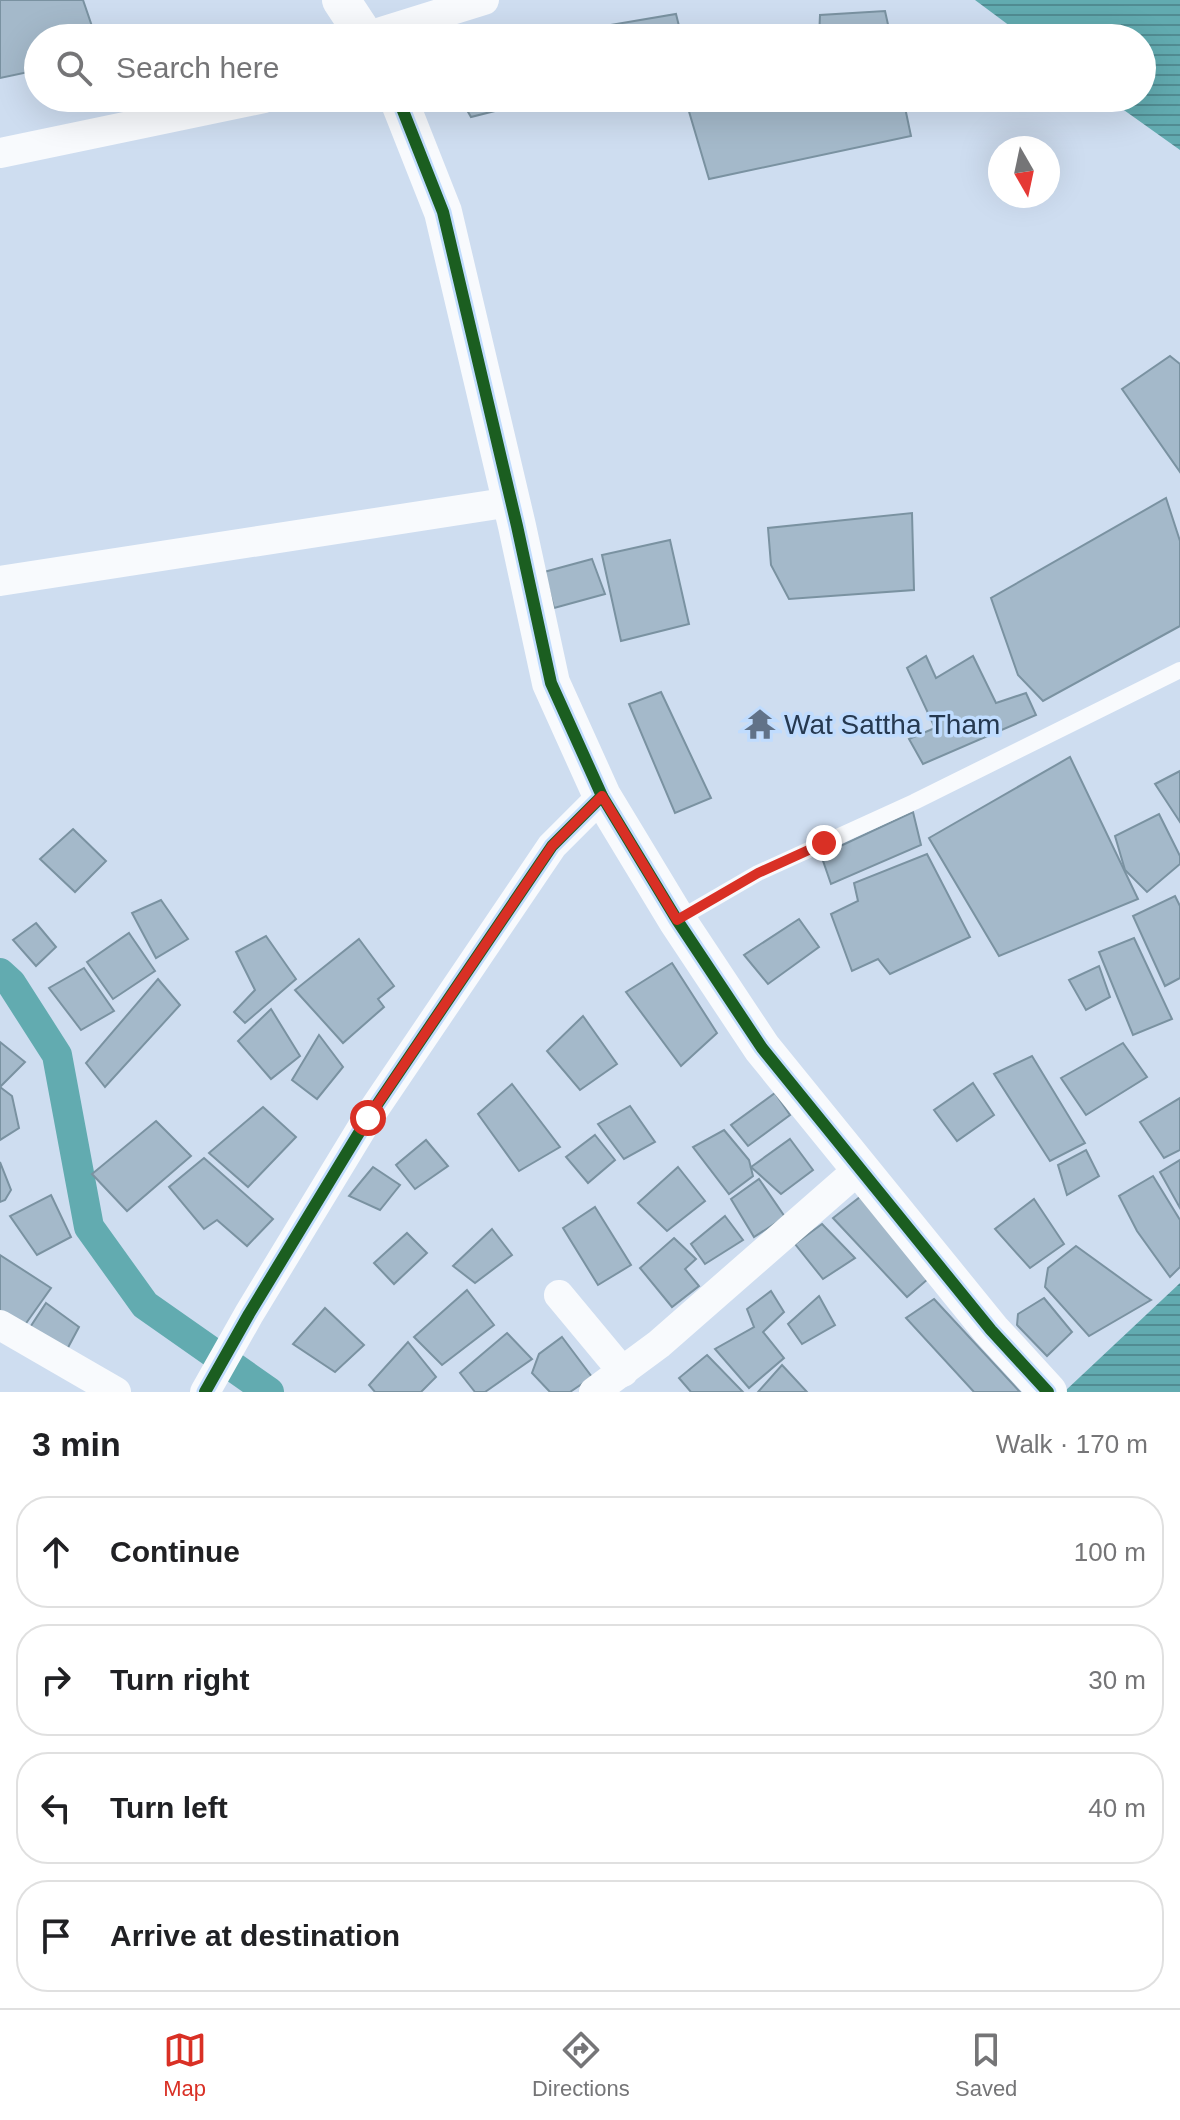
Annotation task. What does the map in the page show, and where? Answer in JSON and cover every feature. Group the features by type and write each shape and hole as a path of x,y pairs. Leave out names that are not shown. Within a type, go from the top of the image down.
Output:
{"street":[{"path":"341,0 357,24"},
{"path":"407,24 484,0"},
{"path":"0,153 197,112"},
{"path":"404,112 443,212 551,683 602,796 677,920 762,1048 991,1330 1048,1392"},
{"path":"0,581 511,502"},
{"path":"205,1392 368,1118 552,846 602,796"},
{"path":"594,1392 623,1372 859,1169"},
{"path":"559,1295 623,1372"},
{"path":"0,1325 116,1392"}],"lane":[{"path":"677,920 758,873 914,802 1180,670"}],"shaded area":[{"path":"975,0 1180,0 1180,150 1127,112 1156,112 1156,24 1007,24"},
{"path":"1180,1283 1180,1392 1064,1392"}],"building":[{"path":"0,0 83,0 91,24 24,24 24,73 0,78"},
{"path":"885,11 888,24 820,24 820,15"},
{"path":"676,14 678,24 617,24"},
{"path":"468,112 491,112 471,117"},
{"path":"689,112 906,112 911,136 709,179"},
{"path":"1170,356 1180,364 1180,472 1122,389"},
{"path":"1166,498 1180,541 1180,626 1043,701 1018,675 991,598"},
{"path":"912,513 914,590 789,599 771,565 768,528"},
{"path":"670,540 689,624 621,641 602,555"},
{"path":"592,559 605,594 554,608 544,572"},
{"path":"926,656 936,678 973,656 996,703 1026,693 1036,715 923,764 909,739 935,728 907,668"},
{"path":"661,692 711,798 675,813 629,704"},
{"path":"1070,757 1138,899 999,956 929,838"},
{"path":"1180,771 1180,822 1155,784"},
{"path":"913,812 921,845 831,884 821,855"},
{"path":"1159,814 1180,856 1180,864 1147,892 1125,870 1115,836"},
{"path":"73,829 106,861 75,892 40,859"},
{"path":"927,854 970,937 890,974 878,959 852,971 831,914 858,901 854,883"},
{"path":"1175,896 1180,906 1180,978 1165,986 1133,916"},
{"path":"161,900 188,939 156,958 132,913"},
{"path":"799,919 819,947 768,984 744,955"},
{"path":"36,923 56,947 36,966 13,940"},
{"path":"129,933 155,971 113,999 87,962"},
{"path":"266,936 296,979 245,1023 234,1012 255,990 236,952"},
{"path":"1134,938 1172,1019 1133,1035 1099,952"},
{"path":"359,939 394,986 378,999 384,1007 343,1043 295,990"},
{"path":"672,963 717,1033 681,1066 626,992"},
{"path":"1099,966 1110,997 1086,1010 1069,980"},
{"path":"84,968 114,1011 81,1030 49,988"},
{"path":"158,979 180,1005 105,1087 86,1063"},
{"path":"271,1009 300,1056 271,1079 238,1041"},
{"path":"583,1016 617,1064 580,1090 547,1051"},
{"path":"319,1035 343,1067 317,1099 292,1080"},
{"path":"0,1042 25,1062 0,1087"},
{"path":"1123,1043 1147,1077 1086,1115 1061,1078"},
{"path":"1032,1056 1085,1143 1050,1161 994,1074"},
{"path":"973,1083 994,1115 957,1141 934,1110"},
{"path":"512,1084 560,1147 519,1171 478,1114"},
{"path":"0,1087 12,1096 19,1128 0,1140"},
{"path":"775,1093 790,1115 748,1146 731,1125"},
{"path":"1180,1098 1180,1150 1164,1158 1140,1122"},
{"path":"630,1106 655,1142 624,1159 598,1124"},
{"path":"263,1107 296,1137 248,1187 209,1153"},
{"path":"156,1121 191,1156 127,1211 92,1174"},
{"path":"724,1130 749,1160 753,1176 729,1194 693,1147"},
{"path":"595,1135 615,1160 588,1183 566,1157"},
{"path":"790,1139 813,1170 781,1194 751,1167"},
{"path":"426,1140 448,1166 415,1189 396,1165"},
{"path":"1086,1150 1099,1176 1067,1195 1058,1165"},
{"path":"204,1158 273,1219 247,1246 217,1220 204,1229 169,1187"},
{"path":"1180,1160 1180,1208 1160,1172"},
{"path":"0,1162 11,1190 0,1202"},
{"path":"373,1167 400,1185 380,1210 349,1196"},
{"path":"678,1167 705,1201 667,1231 638,1203"},
{"path":"1153,1176 1180,1220 1180,1267 1170,1277 1137,1231 1119,1196"},
{"path":"759,1179 785,1217 754,1237 731,1199"},
{"path":"51,1195 71,1237 37,1255 10,1216"},
{"path":"860,1197 928,1279 907,1297 833,1218"},
{"path":"1034,1199 1064,1244 1030,1268 995,1229"},
{"path":"595,1207 631,1265 598,1285 563,1228"},
{"path":"725,1216 743,1240 705,1264 691,1244"},
{"path":"822,1224 855,1258 823,1279 795,1244"},
{"path":"492,1229 512,1255 475,1283 453,1266"},
{"path":"407,1233 427,1253 394,1284 374,1263"},
{"path":"674,1238 696,1259 685,1269 699,1286 672,1307 640,1268"},
{"path":"1076,1246 1151,1300 1089,1336 1045,1287 1048,1268"},
{"path":"0,1255 51,1288 22,1329 0,1316"},
{"path":"467,1290 494,1325 442,1365 414,1337"},
{"path":"771,1291 784,1312 763,1332 784,1358 749,1388 715,1349 754,1327 747,1309"},
{"path":"819,1296 835,1325 802,1344 788,1324"},
{"path":"1044,1298 1072,1332 1047,1356 1017,1325 1018,1314"},
{"path":"934,1299 1020,1392 974,1392 906,1318"},
{"path":"46,1303 79,1327 64,1355 27,1332"},
{"path":"325,1308 364,1345 335,1372 293,1344"},
{"path":"507,1333 532,1359 485,1392 475,1392 460,1373"},
{"path":"562,1337 592,1377 570,1392 550,1392 532,1373 539,1354"},
{"path":"408,1342 436,1377 421,1392 375,1392 369,1385"},
{"path":"707,1355 743,1392 691,1392 679,1378"},
{"path":"782,1365 807,1392 758,1392"}],"waterway":[{"path":"0,973 11,983 57,1055 89,1227 145,1305 269,1392"}],"cycle path":[{"path":"404,112 443,212 551,683 602,796 677,920 762,1048 991,1330 1048,1392"},
{"path":"205,1392 368,1118 552,846 602,796"}],"place":[{"name":"Wat Sattha Tham","path":"760,724"}],"route":[{"path":"368,1118 552,846 602,796 677,920 758,873 824,843"}]}
